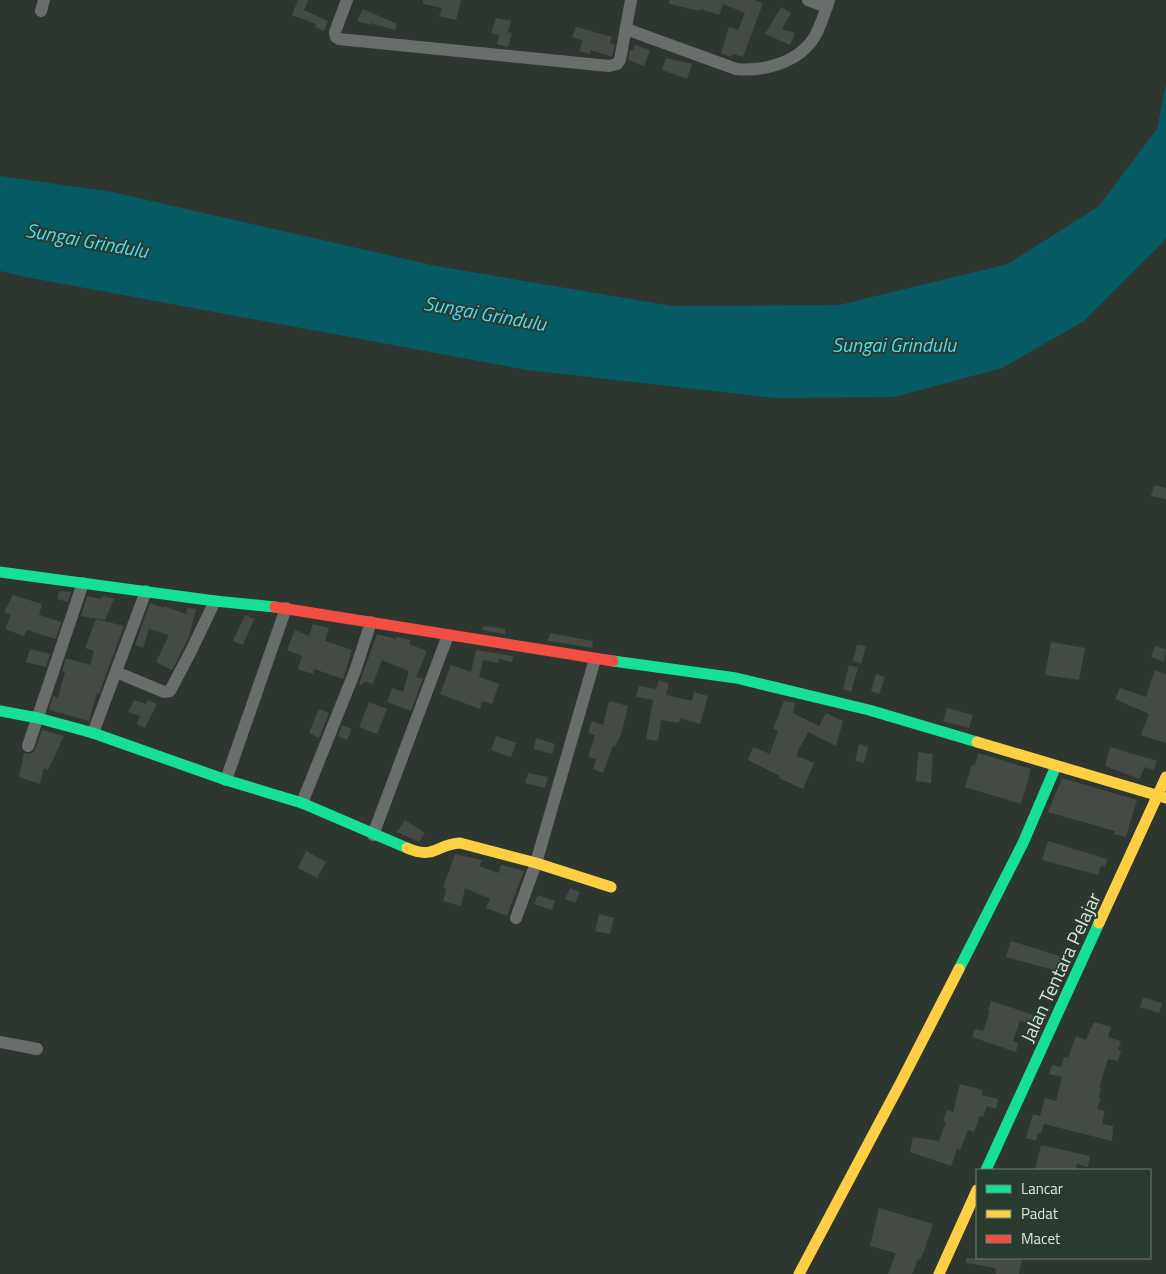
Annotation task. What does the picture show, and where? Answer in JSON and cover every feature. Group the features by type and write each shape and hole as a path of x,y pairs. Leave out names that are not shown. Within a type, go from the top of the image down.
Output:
{"street":[{"path":"347,0 335,32 336,37 339,39 609,66 617,64 620,60 631,0"},
{"path":"626,29 736,69 761,69 793,57 814,38 828,3 808,0"},
{"path":"0,572 215,601 286,608 595,659 736,678 869,710 1162,797"},
{"path":"28,746 83,583"},
{"path":"94,733 146,591"},
{"path":"116,672 164,692 170,691 192,651 215,601"},
{"path":"226,780 286,608"},
{"path":"302,803 355,672 371,622"},
{"path":"373,835 448,634"},
{"path":"516,918 536,863 595,659"},
{"path":"0,711 38,718 94,733 226,780 302,803 404,849 427,855 433,854 454,843 536,863 612,887"},
{"path":"799,1274 901,1082 1019,852 1056,766"},
{"name":"Jalan Tentara Pelajar","path":"986,1169 1162,797 1166,778"},
{"path":"0,1042 38,1049"},
{"path":"939,1274 976,1192"}],"water":[{"name":"Sungai Grindulu","path":"1166,83 1166,238 1162,243 1084,321 1002,368 894,397 775,398 527,370 0,271 0,176 112,192 436,266 672,306 839,305 1008,264 1099,206 1157,129"}],"building":[{"path":"298,0 308,0 304,10 328,21 324,31 315,27 316,24 292,15"},
{"path":"423,0 461,0 456,20 439,16 442,8 423,4"},
{"path":"669,0 754,0 763,3 743,57 733,54 731,57 721,53 729,27 738,30 745,13 723,4 719,15 701,9 700,11 669,4"},
{"path":"781,7 791,13 782,29 795,33 790,45 765,34"},
{"path":"363,9 397,24 395,30 357,21"},
{"path":"496,18 511,21 508,32 512,33 508,47 497,44 499,35 491,33"},
{"path":"576,27 612,37 610,43 615,45 612,57 591,50 590,54 579,51 583,41 572,37"},
{"path":"635,45 650,50 644,66 628,60 630,50 633,51"},
{"path":"666,58 692,64 687,79 662,70"},
{"path":"1154,485 1166,488 1166,499 1151,496"},
{"path":"59,591 71,592 68,602 57,599"},
{"path":"13,595 42,604 39,615 61,622 56,639 27,630 24,636 5,629 11,615 4,612"},
{"path":"87,596 101,599 102,596 114,599 105,620 81,616"},
{"path":"150,603 186,614 187,608 196,609 189,637 172,670 156,662 169,635 149,629 143,648 135,645"},
{"path":"245,615 254,619 243,645 233,641"},
{"path":"96,619 124,626 99,694 97,693 89,721 49,710 53,696 58,698 65,672 62,671 66,658 90,665 94,651 85,648"},
{"path":"313,624 329,628 325,641 352,650 343,679 314,669 313,674 298,669 302,656 287,650 295,630 309,636"},
{"path":"486,626 505,629 505,634 482,630"},
{"path":"550,633 593,641 592,648 548,641"},
{"path":"377,634 396,639 396,637 411,640 409,644 427,651 416,677 423,679 411,711 387,702 392,688 403,692 409,671 382,660 373,684 364,681 362,685 359,684"},
{"path":"1051,642 1085,648 1079,680 1045,675"},
{"path":"857,645 866,646 861,664 853,661"},
{"path":"1155,646 1166,649 1164,662 1151,657"},
{"path":"30,649 50,654 46,667 26,662"},
{"path":"476,650 513,656 512,662 499,659 498,663 483,660 479,677 499,684 492,704 482,701 480,709 440,694 451,665 471,672"},
{"path":"849,665 858,668 851,692 843,689"},
{"path":"1155,670 1166,674 1166,743 1141,735 1149,714 1115,699 1120,688 1146,697"},
{"path":"876,674 885,677 879,694 871,691"},
{"path":"659,680 669,684 666,695 692,701 694,692 708,696 700,724 680,718 679,723 661,720 658,741 646,739 653,700 636,697 639,686 656,689"},
{"path":"134,700 146,704 148,700 157,704 145,728 137,724 140,716 128,712"},
{"path":"609,701 628,706 622,732 615,747 613,746 603,773 593,769 596,759 588,757 595,735 588,733 592,721 603,725"},
{"path":"784,701 795,703 793,713 819,726 826,713 843,721 836,746 808,732 797,753 797,756 814,763 803,789 748,760 753,747 770,754 778,731 773,729"},
{"path":"369,702 387,709 377,734 359,727"},
{"path":"947,708 973,715 969,728 943,721"},
{"path":"319,709 329,713 319,738 309,733"},
{"path":"342,725 352,729 347,740 338,736"},
{"path":"42,730 64,736 48,770 44,768 40,784 19,777 24,753 34,752"},
{"path":"496,736 516,743 511,757 491,750"},
{"path":"536,738 555,744 552,754 534,749"},
{"path":"859,744 868,747 864,763 855,761"},
{"path":"1110,747 1157,761 1154,770 1145,767 1139,779 1105,766"},
{"path":"918,752 933,754 931,783 916,781"},
{"path":"978,753 1031,769 1021,804 965,787"},
{"path":"528,773 548,777 545,788 525,783"},
{"path":"1062,778 1137,800 1126,837 1114,834 1115,831 1048,812"},
{"path":"405,820 425,833 419,842 397,832"},
{"path":"1048,841 1107,859 1105,867 1101,866 1098,875 1042,860"},
{"path":"306,851 326,862 317,878 298,868"},
{"path":"455,854 482,860 479,866 499,873 501,865 524,871 507,916 486,908 490,899 465,888 461,906 443,901 446,889 443,888"},
{"path":"570,888 580,892 575,903 565,899"},
{"path":"538,895 555,901 552,910 534,904"},
{"path":"599,914 614,918 610,934 595,931"},
{"path":"1011,941 1066,958 1061,972 1006,957"},
{"path":"1143,997 1162,1003 1159,1013 1140,1007"},
{"path":"991,1001 1037,1016 1034,1025 1020,1021 1013,1041 1018,1043 1016,1052 972,1037 975,1029 983,1031 990,1011 988,1011"},
{"path":"1094,1022 1111,1027 1108,1037 1121,1041 1118,1050 1121,1051 1118,1061 1108,1059 1099,1088 1101,1089 1099,1097 1101,1098 1097,1109 1105,1111 1102,1124 1113,1126 1112,1141 1044,1124 1041,1134 1038,1133 1036,1141 1026,1138 1033,1114 1040,1116 1045,1098 1056,1101 1062,1077 1049,1074 1052,1065 1061,1067 1064,1057 1068,1058 1076,1036 1086,1040"},
{"path":"960,1084 983,1090 982,1095 998,1099 996,1109 987,1106 983,1117 980,1116 974,1132 968,1130 960,1150 957,1149 951,1166 910,1152 913,1137 939,1141 946,1122 943,1121 947,1110 953,1112"},
{"path":"1041,1145 1090,1156 1088,1167 1077,1164 1076,1169 1035,1169"},
{"path":"879,1208 933,1224 924,1251 920,1260 918,1259 912,1274 888,1274 896,1253 870,1246"},
{"path":"966,1258 1022,1259 1019,1274 996,1274 995,1268 966,1263"}],"traffic: fast":[{"path":"0,572 215,601 275,607"},
{"path":"613,661 736,678 869,710 977,742"},
{"path":"0,711 38,718 93,733 226,780 302,803 407,848"},
{"path":"959,969 1023,843 1056,766"},
{"path":"986,1169 1099,923"}],"traffic: slow":[{"path":"977,742 1166,798"},
{"path":"1099,923 1166,777"},
{"path":"407,848 430,852 460,843 536,863 611,887"},
{"path":"799,1274 959,969"},
{"path":"939,1274 976,1192"}],"traffic: jam":[{"path":"275,607 613,661"}]}
